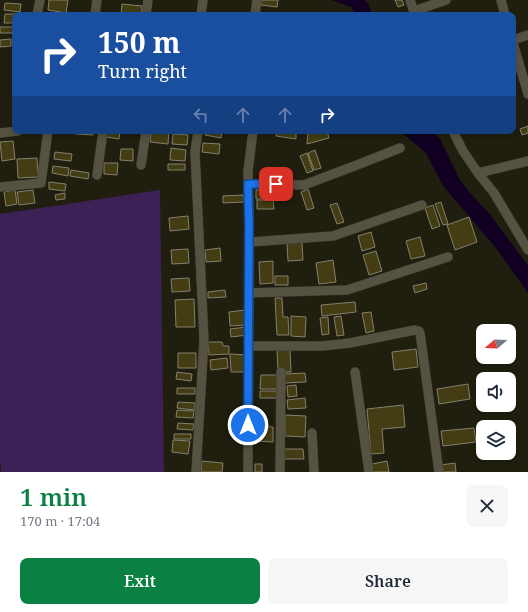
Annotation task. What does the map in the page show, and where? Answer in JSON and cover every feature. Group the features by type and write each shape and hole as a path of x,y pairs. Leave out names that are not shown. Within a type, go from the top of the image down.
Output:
{"street":[{"path":"38,12 40,0"},
{"path":"95,12 97,0"},
{"path":"146,12 148,0"},
{"path":"201,12 203,0"},
{"path":"255,12 257,0"},
{"path":"410,0 415,12"},
{"path":"417,12 446,0"},
{"path":"500,0 504,12"},
{"path":"516,39 528,35"},
{"path":"516,53 528,94"},
{"path":"0,133 12,132"},
{"path":"0,187 41,183 48,134"},
{"path":"98,175 103,134"},
{"path":"141,165 146,134"},
{"path":"196,472 204,340 195,152 198,134"},
{"path":"248,472 248,171 253,134"},
{"path":"454,134 463,151 494,193 528,250"},
{"path":"248,184 304,185 400,148"},
{"path":"478,173 528,162"},
{"path":"249,242 333,236 422,205"},
{"path":"249,293 347,290 448,257"},
{"path":"249,346 322,346 350,343 419,330 439,472"},
{"path":"280,472 281,372"},
{"path":"355,372 369,472"},
{"path":"312,433 314,472"}],"shaded area":[{"path":"331,0 365,0 369,5 371,12 354,12 351,7"},
{"path":"404,134 434,134 440,139 460,180 489,213 528,266 528,293 496,248 443,186 426,153"},
{"path":"160,190 164,472 1,472 0,214"}],"building":[{"path":"49,0 68,0 66,12 48,10"},
{"path":"262,0 278,0 277,7 261,5"},
{"path":"395,0 402,0 404,5 398,7"},
{"path":"5,3 21,4 20,12 4,10"},
{"path":"122,4 142,6 141,12 121,12"},
{"path":"5,14 12,14 12,23 4,23"},
{"path":"0,27 12,27 12,33 0,33"},
{"path":"11,39 11,46 0,47 0,40"},
{"path":"528,126 528,133 522,135 520,129"},
{"path":"106,134 120,134 119,139 106,137"},
{"path":"151,134 169,134 168,144 150,142"},
{"path":"173,134 188,135 187,145 172,144"},
{"path":"205,134 222,134 221,138"},
{"path":"276,134 296,134 296,139 276,136"},
{"path":"308,134 328,134 329,138 307,144"},
{"path":"13,141 15,159 2,161 0,142"},
{"path":"203,143 220,144 219,154 202,152"},
{"path":"171,148 186,150 185,161 170,160"},
{"path":"121,149 133,149 133,161 120,160"},
{"path":"315,150 321,168 314,170 308,153"},
{"path":"55,152 72,154 71,161 54,159"},
{"path":"307,153 313,171 307,173 300,156"},
{"path":"37,158 38,177 18,178 17,159"},
{"path":"104,163 118,163 117,175 104,174"},
{"path":"168,164 185,164 185,170 168,170"},
{"path":"53,166 69,168 68,176 52,173"},
{"path":"71,170 89,173 88,179 70,176"},
{"path":"49,182 66,184 65,191 49,189"},
{"path":"308,189 314,208 307,210 301,192"},
{"path":"15,190 17,204 6,206 4,192"},
{"path":"33,190 35,203 19,205 17,192"},
{"path":"256,190 272,190 272,199 256,199"},
{"path":"65,193 65,199 56,200 55,195"},
{"path":"243,195 244,202 223,203 223,196"},
{"path":"257,200 273,200 274,209 257,209"},
{"path":"441,202 448,224 443,225 435,204"},
{"path":"337,203 344,222 337,224 330,205"},
{"path":"433,205 440,226 432,229 425,208"},
{"path":"188,216 189,229 170,231 169,218"},
{"path":"469,217 477,242 455,250 447,225"},
{"path":"371,232 375,247 362,251 358,236"},
{"path":"420,237 425,256 411,259 406,241"},
{"path":"302,242 303,260 288,261 287,243"},
{"path":"220,248 221,261 206,262 205,250"},
{"path":"188,249 189,263 172,264 171,250"},
{"path":"376,251 382,271 369,275 363,255"},
{"path":"333,260 336,282 319,284 316,263"},
{"path":"273,261 273,283 260,284 259,262"},
{"path":"275,276 288,276 288,285 275,285"},
{"path":"189,278 190,291 172,292 171,279"},
{"path":"426,283 427,289 415,293 413,286"},
{"path":"225,290 226,297 208,298 208,292"},
{"path":"275,298 282,298 283,317 288,317 289,335 277,335"},
{"path":"194,299 195,327 176,327 175,300"},
{"path":"355,302 356,312 322,316 321,305"},
{"path":"245,310 246,325 230,326 229,312"},
{"path":"371,312 374,331 366,333 362,313"},
{"path":"291,316 306,317 305,337 291,336"},
{"path":"341,316 344,335 337,336 334,317"},
{"path":"328,317 329,334 322,335 320,318"},
{"path":"246,327 247,335 231,337 230,329"},
{"path":"208,342 222,342 223,346 229,346 229,354 209,355"},
{"path":"277,349 290,349 291,372 278,372"},
{"path":"416,349 418,367 394,370 392,352"},
{"path":"178,353 196,353 196,368 178,368"},
{"path":"230,354 247,355 247,372 231,372"},
{"path":"227,358 228,368 211,370 210,360"},
{"path":"177,372 192,374 191,381 176,379"},
{"path":"305,373 306,382 285,383 285,374"},
{"path":"261,375 277,375 277,389 260,389"},
{"path":"468,384 470,399 439,404 437,389"},
{"path":"296,385 297,396 288,397 287,386"},
{"path":"177,388 195,388 195,394 177,394"},
{"path":"260,391 277,391 277,398 260,398"},
{"path":"305,398 306,408 288,409 287,400"},
{"path":"178,402 195,403 195,410 177,408"},
{"path":"403,405 405,427 382,429 384,453 371,454 367,409"},
{"path":"177,410 194,411 193,418 176,417"},
{"path":"285,415 306,416 305,437 285,436"},
{"path":"178,423 194,424 193,430 177,429"},
{"path":"257,426 273,427 273,442 256,441"},
{"path":"474,428 476,442 443,446 441,431"},
{"path":"174,434 191,434 191,439 174,439"},
{"path":"173,440 190,441 188,454 172,452"},
{"path":"283,449 303,449 304,459 283,459"},
{"path":"202,461 223,463 222,472 201,472"},
{"path":"387,461 389,472 373,472 372,464"},
{"path":"455,463 456,472 443,472 441,465"},
{"path":"255,464 262,464 262,472 255,472"}],"route":[{"path":"248,425 248,184 276,184"}]}
